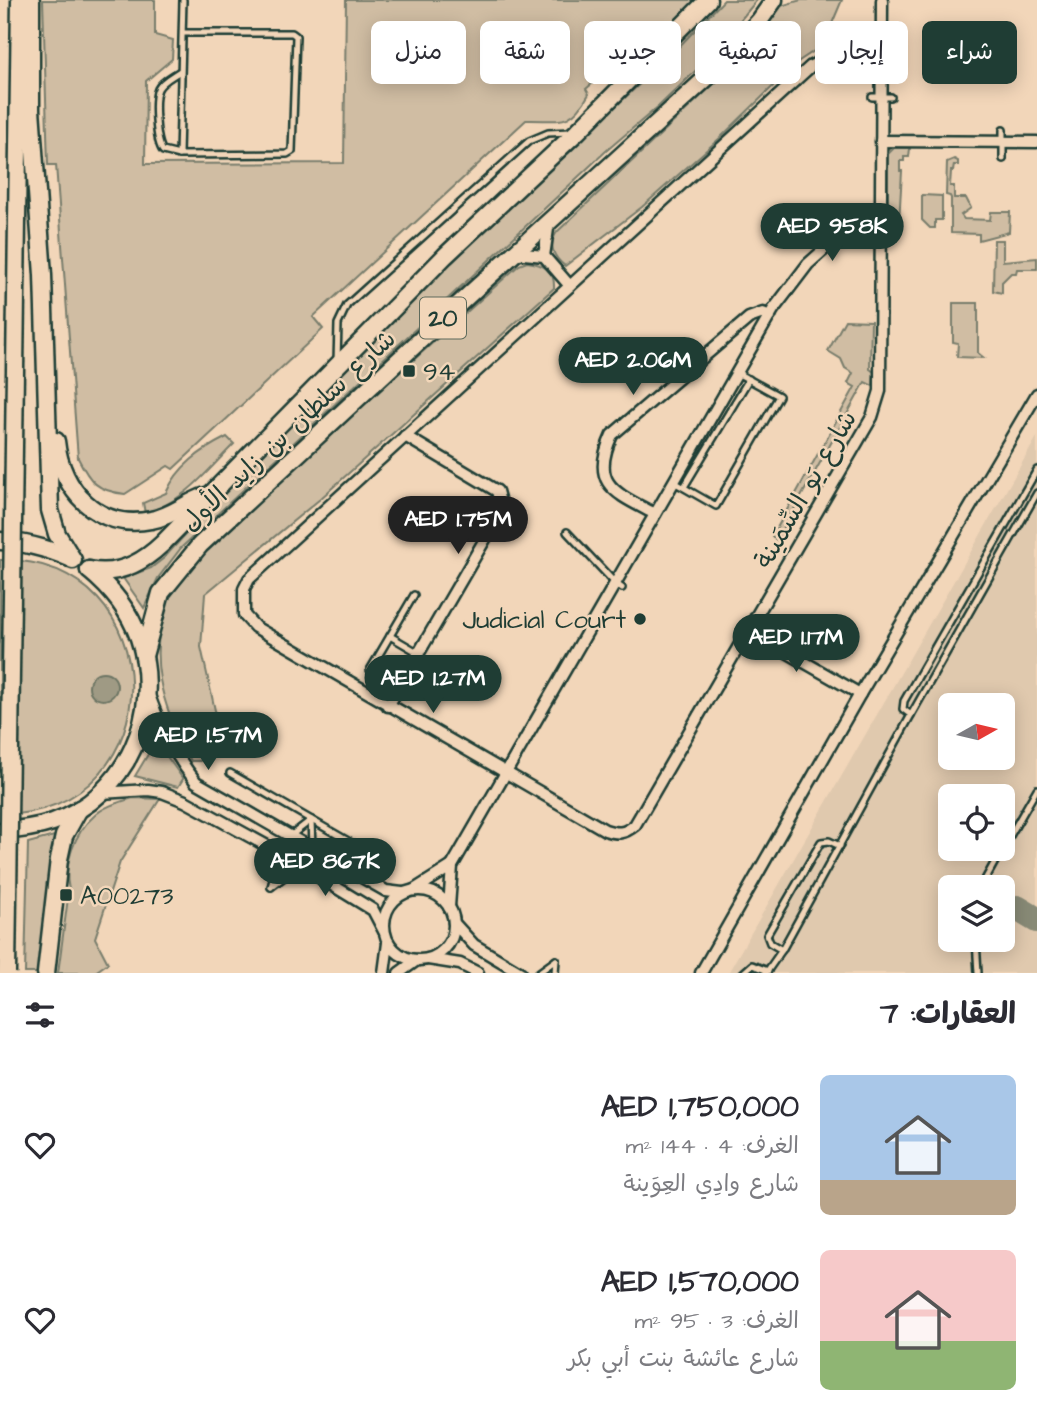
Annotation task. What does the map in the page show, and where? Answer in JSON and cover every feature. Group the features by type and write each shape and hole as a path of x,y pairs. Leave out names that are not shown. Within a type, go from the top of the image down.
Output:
{"main road":[{"path":"7,973 20,0"},
{"path":"31,0 31,109 43,275 50,510 57,534 73,560"},
{"name":"شارع سلطان بن زايد الأول","path":"89,570 115,571 141,561 162,544 445,256 576,132 708,0"},
{"name":"شارع سلطان بن زايد الأول","path":"144,656 151,621 161,593 200,545 714,71 775,0"},
{"path":"45,386 53,407 59,460 64,475 81,500 93,509 121,520 152,520 211,494"},
{"path":"0,541 22,542 49,549 73,560 89,570 119,599 138,636 144,656 147,687 146,707 135,745 101,793 80,809 45,824 27,829 0,831"},
{"path":"46,973 59,859 64,836 80,809"}],"street":[{"name":"شارع يَو السِّمَينة","path":"882,0 882,21"},
{"name":"شارع يَو السِّمَينة","path":"815,64 405,436 298,541 249,579 244,589 244,615 255,627 605,831 618,834 635,825 872,416 880,391 881,84"},
{"path":"881,141 1037,142"},
{"path":"521,973 474,945 454,923 449,907 452,866 619,586 659,516 674,482 770,316 808,264 837,238 881,206"},
{"path":"544,256 549,221"},
{"path":"514,253 544,256 570,286"},
{"path":"659,516 611,488 604,477 603,455 612,435 748,318 763,313 770,316"},
{"path":"701,973 860,694 1037,394"},
{"path":"388,706 502,510 497,491 405,436"},
{"path":"748,630 860,694"},
{"path":"147,687 159,725 174,754 196,782 289,837 386,891 402,893 413,890 452,866"},
{"path":"101,793 148,790 185,801 280,853 373,910 388,943 405,958 460,964 478,973"},
{"path":"413,890 434,893 449,907"},
{"path":"384,931 387,909 402,893"},
{"path":"399,973 439,954 447,946 454,923"},
{"path":"384,973 388,943"}],"lane":[{"path":"179,155 183,0"},
{"path":"180,71 162,85 156,97 159,144 166,153 287,154 292,151 298,42 296,36 292,33 183,33"},
{"path":"1003,130 1003,159"},
{"path":"336,368 338,324 347,305 529,141 548,133 576,132"},
{"path":"674,482 716,506 779,396 737,373"},
{"path":"684,488 749,379"},
{"path":"911,715 904,709 904,701 1037,470"},
{"path":"743,973 752,965 767,972 782,950 1037,493"},
{"path":"567,532 619,586"},
{"path":"370,670 414,595"},
{"path":"390,636 419,653"},
{"path":"230,774 388,863"},
{"path":"1015,826 1037,789"},
{"path":"289,837 312,820"},
{"path":"312,820 312,850"},
{"path":"782,950 770,943 767,935 819,845 826,840 840,846"},
{"path":"280,853 271,887 300,865"},
{"path":"977,952 978,973"},
{"path":"538,973 556,960 555,973"}],"shaded area":[{"path":"43,0 155,0 155,35 173,40 172,59 146,81 145,164 344,163 346,0 695,0 677,21 584,21 584,84 592,84 586,89 589,94 576,112 563,119 526,120 313,317 323,329 173,469 168,466 125,494 101,488 86,473 78,458 56,165 48,165"},
{"path":"724,0 757,0 740,21 704,21"},
{"path":"801,0 842,0 833,21 815,21 815,50 801,60 801,21 766,21 777,7"},
{"path":"695,30 695,71 660,105 606,151 181,548 158,578 144,608 123,578 151,568 164,558 258,455 461,249 640,84 681,84 681,45"},
{"path":"714,84 775,84 720,138 642,207 565,266 555,255 552,246 557,232"},
{"path":"894,148 910,148 909,157 900,161 902,171 899,223 888,223 888,154"},
{"path":"954,159 958,161 958,165 954,165 951,171 950,186 954,186 954,198 966,198 971,208 961,215 964,219 990,220 991,212 1010,212 1009,232 979,240 979,234 951,233 951,198 946,195 947,162"},
{"path":"922,195 942,196 942,220 935,220 935,228 930,228 922,220"},
{"path":"994,240 1003,240 1003,261 1037,258 1037,269 1017,269 1016,273 1011,273 1002,282 1002,293 993,291"},
{"path":"527,262 547,269 554,288 320,499 205,594 201,647 220,733 210,752 200,761 191,761 165,699 158,657 163,614 180,578 196,556 519,265"},
{"path":"953,303 978,303 978,353 984,358 957,357 958,343 953,342"},
{"path":"845,320 871,321 870,369 874,372 873,386 865,382 777,540 772,537 855,387 848,383 853,373 845,368 841,359 828,351"},
{"path":"227,437 234,444 194,485 172,501 145,513 143,503 166,493 177,475 191,460"},
{"path":"1037,437 1037,973 728,973"},
{"path":"0,560 57,570 98,598 123,639 131,686 124,733 99,774 58,803 0,815"},
{"path":"103,672 113,676 117,686 113,696 103,700 93,696 89,686 93,676"},
{"path":"156,741 183,779 178,787 135,776"},
{"path":"133,798 160,799 120,862 95,938 108,963 94,973 58,973 69,890 69,860 76,840 87,823 98,813"},
{"path":"54,836 39,973 25,973 28,843"}],"taxiway":[{"path":"1017,908 1037,920"}],"place":[{"name":"94","path":"409,371"},
{"name":"Judicial Court","path":"640,619"},
{"name":"A00273","path":"66,895"}]}
